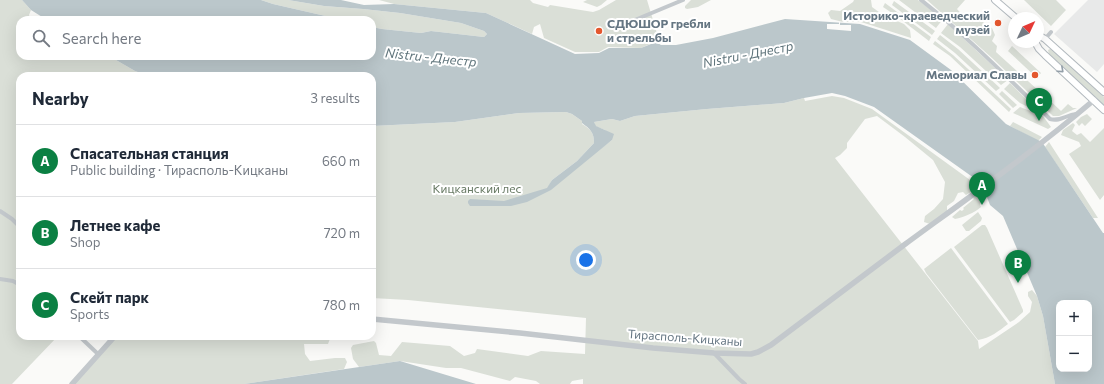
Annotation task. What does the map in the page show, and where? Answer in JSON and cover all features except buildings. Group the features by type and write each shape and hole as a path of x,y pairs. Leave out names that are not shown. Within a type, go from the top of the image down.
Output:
{"main road":[{"path":"995,0 1009,12"},
{"path":"1045,39 1104,92"},
{"path":"1045,55 1047,47 1053,46"},
{"path":"1038,48 1104,110"}],"street":[{"path":"630,22 683,0"},
{"path":"921,0 946,20 1050,119 1060,119 1078,113"},
{"path":"1045,39 1051,32"},
{"name":"Тирасполь-Кицканы","path":"376,319 520,333 653,348 735,354 751,354 758,352 766,348 972,196 1054,134 1094,100"},
{"path":"0,211 16,223"},
{"path":"0,279 13,280 16,282"},
{"path":"83,340 98,354"},
{"path":"72,384 111,340"},
{"path":"714,353 745,384"}],"shaded area":[{"path":"1088,0 1104,0 1104,64 1097,72 1054,34"}],"green space":[{"path":"0,0 22,0 31,10 29,16 16,16 16,60 116,60 138,72 16,72 16,340 54,340 12,384 0,384"},
{"path":"261,0 288,0 324,6 400,13 461,23 484,31 487,34 484,37 431,31 421,33 382,29 376,28 376,16 326,16"},
{"name":"СДЮШОР гребли и стрельбы","path":"379,0 530,0 533,3 548,7 550,5 593,12 616,0 647,0 659,40 641,48 608,47 599,52 575,52 544,38 540,24 534,27 532,34 486,13 394,4"},
{"path":"587,0 607,0 597,7 583,2"},
{"path":"691,0 711,0 698,7 685,8"},
{"path":"854,0 871,0 872,7 883,15 904,24 910,30 911,38 861,22 843,22 831,19 828,13 831,10 840,11"},
{"path":"899,0 918,0 943,19 936,28"},
{"path":"927,0 965,0 957,9 965,18 982,20 985,25 992,28 995,35 992,41 997,46 996,52 1039,91 1038,96 1041,99 1045,96 1061,111 1068,104 1073,108 1077,108 1059,116 1053,116 992,58"},
{"path":"1024,0 1056,0 1066,10 1051,26 1044,19 1044,12 1036,12"},
{"path":"894,1 935,31 932,35 892,5"},
{"path":"885,3 931,37 929,41 883,7"},
{"path":"948,24 1008,80 1001,85 960,47 941,33"},
{"path":"940,35 958,49 1000,88 996,91 955,53 937,39"},
{"path":"935,41 953,55 1011,109 1009,112 950,56 933,44"},
{"path":"1010,48 1014,48 1041,73 1037,78 1008,51"},
{"path":"1052,49 1104,97 1104,105 1049,54 1048,50"},
{"path":"1010,83 1040,113 1020,103 1004,89"},
{"path":"1002,91 1017,105 1013,108 999,94"},
{"name":"Кицканский лес","path":"832,96 844,98 872,109 977,185 976,189 966,195 963,192 958,193 954,201 947,206 947,211 930,224 924,222 925,216 943,199 945,182 933,160 877,116 865,119 847,143 847,148 835,158 978,341 979,349 1019,322 1030,312 1032,302 1028,296 1028,292 1032,290 1037,296 1043,316 1055,384 583,384 583,379 572,381 570,384 540,384 536,381 515,377 510,381 461,368 446,368 400,361 359,367 353,359 351,348 353,345 374,341 376,343 379,355 391,356 402,342 450,346 464,356 475,353 477,349 528,356 541,351 585,354 586,318 408,300 376,298 376,126 455,122 519,113 566,112 572,114 582,121 582,124 591,131 594,143 577,161 552,180 548,188 612,140 605,130 595,126 594,122 612,119 620,121 635,116 784,103 804,98 805,101"},
{"path":"1020,107 1043,116 1051,127 1048,129 1013,113"},
{"path":"1087,114 1092,119 1085,126 1082,123 1079,126 1076,122"},
{"path":"1013,122 1042,137 1038,141 1010,126"},
{"path":"1073,123 1075,125 1072,131 1077,135 1081,133 1090,142 1104,128 1104,195 1100,200 1069,154 1081,146 1079,142 1061,135 1063,130"},
{"path":"1049,142 1098,218 1093,218 1045,147"},
{"path":"981,192 985,202 981,203 981,207 962,217 955,219 952,217 960,210 962,211 964,209 963,208 974,199 973,198"},
{"path":"978,212 982,218 981,221 969,231 966,231 962,225"},
{"path":"982,225 985,225 987,228 1023,310 1023,312 1010,322 954,247"},
{"path":"951,248 1008,324 998,332 986,338 978,340 924,269"},
{"path":"111,340 330,340 328,344 304,344 305,354 310,361 345,358 347,362 344,369 244,384 72,384"}],"water":[{"path":"22,0 261,0 326,16 41,16 31,10"},
{"name":"Nistru - Днестр","path":"288,0 341,0 364,5 394,4 486,13 575,54 599,53 609,48 641,48 656,42 661,45 676,45 713,38 785,19 860,24 910,40 951,70 1006,124 1042,142 1104,233 1104,384 1055,384 1043,316 1037,296 1003,216 990,205 981,183 874,107 845,96 832,93 784,103 635,116 620,121 612,119 594,122 596,126 614,134 612,140 551,190 527,202 511,206 470,206 468,201 470,199 504,201 547,188 552,180 577,161 594,143 591,131 582,123 582,121 566,112 519,113 455,122 376,126 376,72 138,72 116,60 376,60 376,28 421,33 431,31 484,37 487,34 484,31 461,23 400,13 324,6"},
{"path":"400,361 476,384 244,384"}],"pier":[{"path":"839,22 840,25 851,25 851,31 827,29 827,24 839,24"}],"place":[{"name":"Историко-краеведческий музей","path":"998,23"},
{"name":"СДЮШОР гребли и стрельбы","path":"599,31"},
{"name":"Мемориал Славы","path":"1035,75"},
{"name":"Скейт парк","path":"1039,121"},
{"name":"Спасательная станция","path":"982,205"},
{"name":"Летнее кафе","path":"1018,283"}]}
